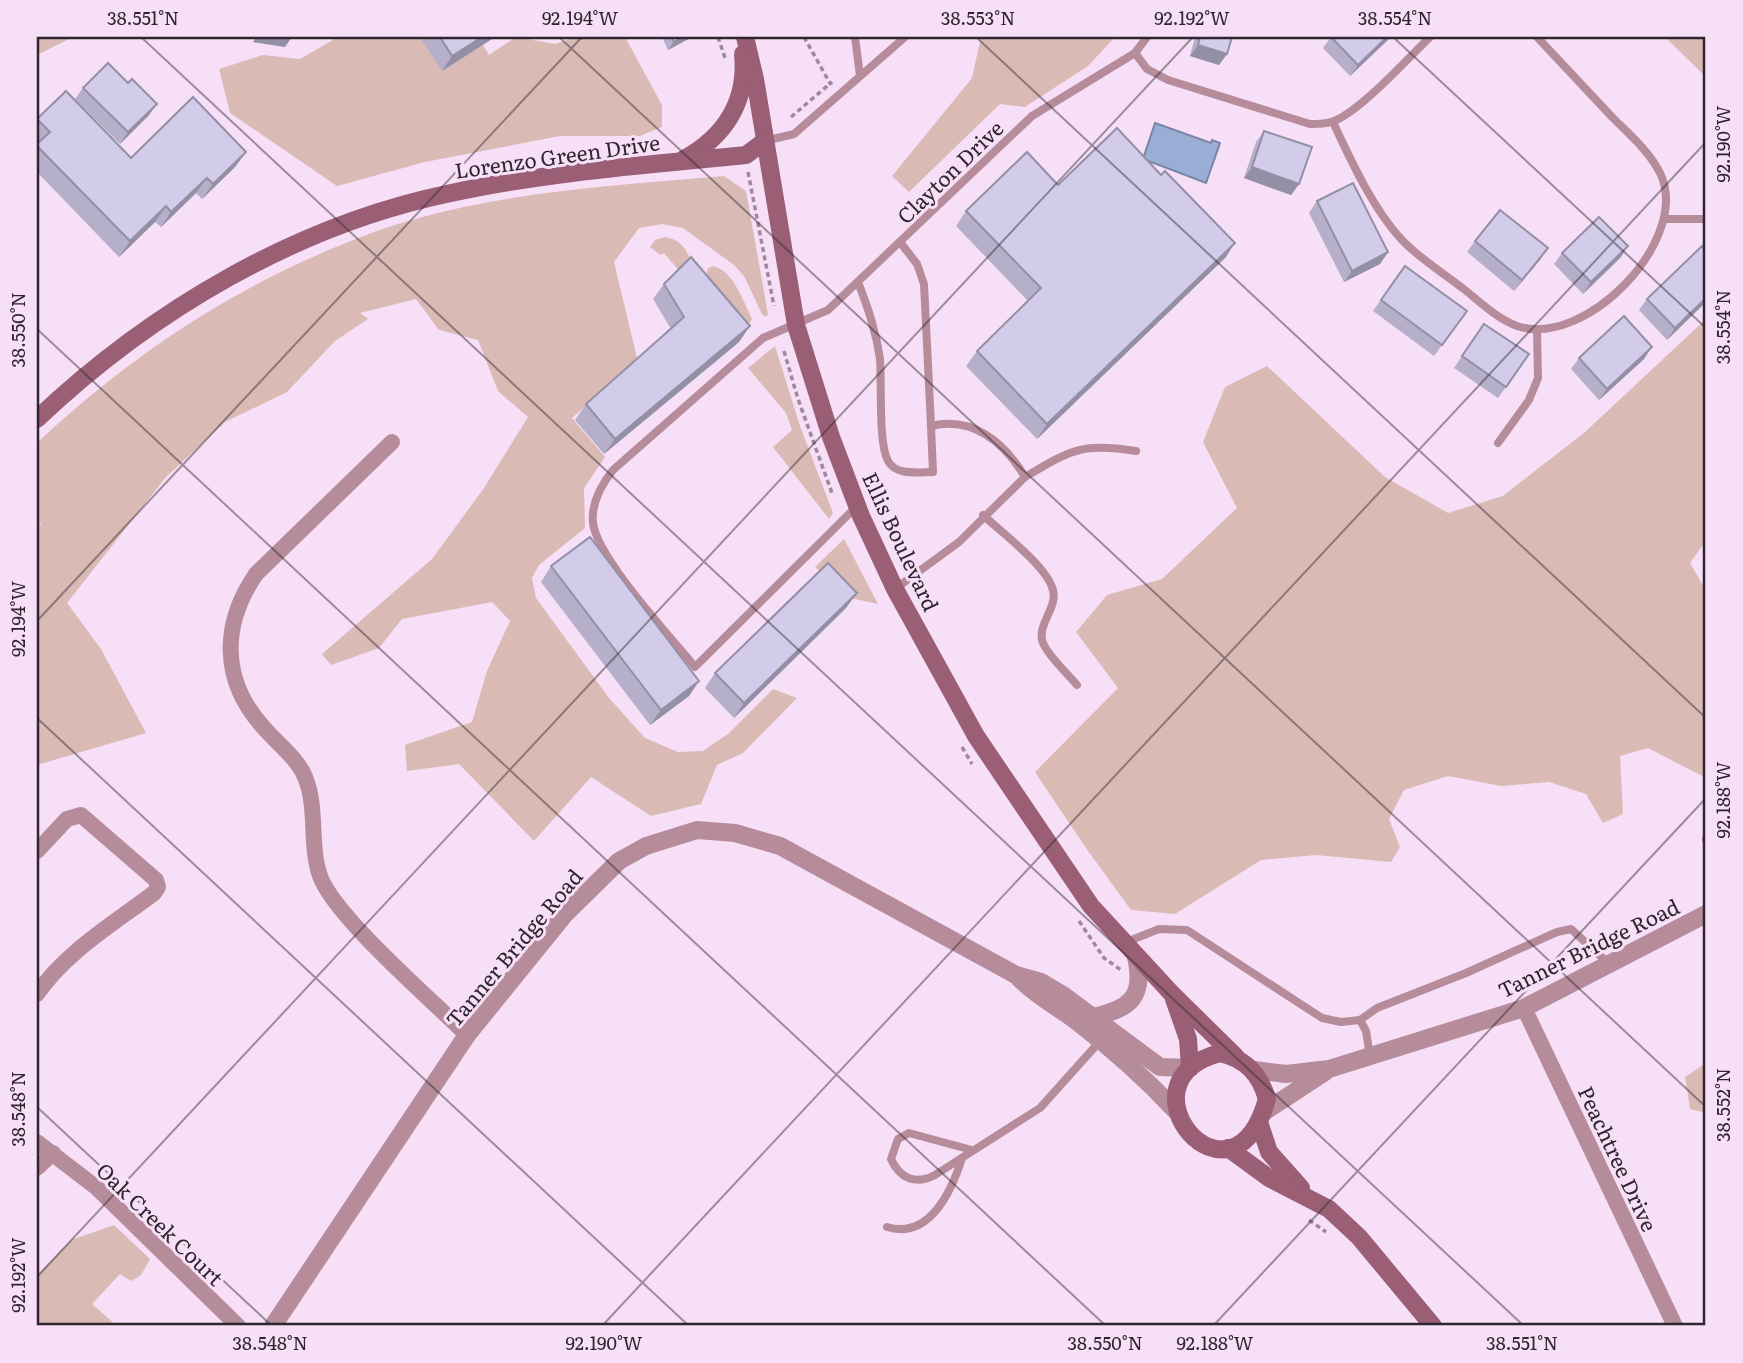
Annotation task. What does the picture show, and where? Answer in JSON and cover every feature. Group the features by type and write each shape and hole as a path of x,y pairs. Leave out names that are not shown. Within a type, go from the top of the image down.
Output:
{"main road":[{"name":"Ellis Boulevard","path":"743,37 765,141 796,325 831,437 857,506 895,589 976,736 1091,906 1173,995 1236,1057"},
{"path":"659,163 683,159 725,128 740,96 744,64 743,37"},
{"name":"Lorenzo Green Drive","path":"37,419 107,358 170,313 268,258 337,228 448,193 574,172 746,155 765,141"},
{"name":"Ellis Boulevard","path":"1173,995 1188,1039 1190,1068"},
{"path":"1220,1053 1236,1057 1254,1070 1267,1099 1262,1118 1241,1144 1228,1148 1201,1144 1190,1136 1177,1111 1183,1077 1205,1057 1220,1053"},
{"path":"1262,1118 1269,1152 1312,1198 1359,1237 1433,1326"},
{"path":"1228,1148 1269,1178 1312,1198"}],"street":[{"path":"392,442 256,574 242,595 231,624 231,656 238,688 247,708 305,776 313,812 313,847 321,879 339,908 467,1035"},
{"path":"37,851 67,819 81,815 156,880 158,887 154,893 71,956 49,976 37,994"},
{"name":"Tanner Bridge Road","path":"273,1326 467,1035 565,914 619,861 646,846 697,830 735,832 780,846 1016,975 1041,982 1093,1017 1105,1035 1177,1111"},
{"name":"Tanner Bridge Road","path":"1254,1070 1286,1074 1329,1069 1524,1008 1706,914"},
{"path":"1093,1017 1118,1012 1134,996 1141,979 1130,950"},
{"name":"Tanner Bridge Road","path":"1016,975 1031,990 1160,1067 1190,1068"},
{"name":"Peachtree Drive","path":"1524,1008 1675,1326"},
{"name":"Tanner Bridge Road","path":"1262,1118 1329,1069"},
{"name":"Oak Creek Court","path":"37,1142 97,1188 238,1326"},
{"path":"37,1168 52,1153"}],"lane":[{"path":"855,37 860,76"},
{"path":"765,141 793,134 905,37"},
{"name":"Clayton Drive","path":"857,506 695,667 602,551 595,536 594,504 601,486 613,470 763,338 828,310 1032,116 1135,53 1147,37"},
{"path":"1135,53 1147,69 1168,80 1310,124 1333,122 1355,107 1430,37"},
{"path":"1333,122 1382,212 1403,241 1495,314 1517,326 1537,330 1555,328 1594,312 1649,254 1666,219 1667,197 1661,174 1645,151 1537,37"},
{"path":"1666,219 1706,219"},
{"path":"858,282 873,320 880,361 884,449 889,463 902,471 933,472 924,284 917,264 900,242"},
{"path":"1499,443 1529,400 1538,378 1537,330"},
{"path":"931,426 948,422 966,423 983,431 1017,464 1025,477"},
{"path":"895,589 959,542 983,515 1025,477 1081,447 1102,446 1136,451"},
{"path":"983,515 1038,568 1053,590 1053,600 1042,631 1043,643 1077,685"},
{"path":"1130,950 1158,929 1187,930 1322,1018 1341,1022 1360,1020 1377,1008 1571,929 1609,964"},
{"path":"1360,1020 1366,1031 1370,1056"},
{"path":"972,1150 909,1133 898,1139 891,1160 904,1176 924,1181 1011,1129 1040,1108 1105,1035"},
{"path":"887,1227 908,1229 933,1214 952,1189 962,1158"}],"path":[{"path":"804,37 839,94"},
{"path":"791,117 830,83 841,79"}],"shaded area":[{"path":"37,37 73,37 37,55"},
{"path":"338,37 420,37 483,45 489,55 516,37 555,44 576,37 625,37 662,105 662,127 640,136 560,136 425,162 337,186 230,113 219,69 263,55 300,59"},
{"path":"981,37 1115,37 1088,66 1025,107 1000,104 909,192 892,176 972,78"},
{"path":"1665,37 1706,37 1706,77"},
{"path":"724,176 746,191 768,314 766,317 762,314 744,276 734,265 683,228 662,224 639,228 614,262 637,358 572,418 605,457 584,488 585,528 539,565 532,578 536,598 609,698 645,738 678,752 703,751 728,734 773,689 797,698 743,753 717,765 701,804 651,816 591,777 534,841 459,764 407,771 405,745 472,722 487,671 510,621 492,602 402,619 379,648 331,665 322,654 432,559 484,488 528,417 498,391 478,340 439,330 416,299 360,313 368,319 335,341 287,392 225,422 166,477 67,603 101,649 146,733 37,765 37,530 44,519 37,528 37,443 75,408 155,346 197,318 285,270 380,230 464,207 551,192"},
{"path":"665,237 674,239 685,249 691,264 695,289 664,253 660,255 650,247 655,240"},
{"path":"713,266 732,280 752,319 750,323 746,324 706,278 708,268"},
{"path":"1706,319 1706,541 1690,563 1706,591 1706,778 1648,748 1620,756 1623,814 1603,823 1586,794 1549,782 1501,786 1448,776 1404,790 1389,819 1400,847 1391,862 1316,855 1261,860 1175,914 1131,910 1035,772 1118,688 1076,632 1107,595 1162,579 1237,508 1203,442 1225,387 1267,366 1385,477 1448,513 1503,496 1585,432"},
{"path":"775,346 800,426 833,513 829,519 773,447 792,430 786,413 748,368"},
{"path":"844,539 878,604 850,598 815,567"},
{"path":"1706,1063 1706,1113 1690,1109 1685,1077"},
{"path":"114,1225 150,1259 141,1275 131,1281 120,1274 92,1304 117,1326 37,1326 37,1275 71,1240"}],"water":[{"path":"1155,123 1211,143 1212,140 1220,143 1206,183 1143,159"}],"building":[{"path":"440,37 482,37 452,56"},
{"path":"671,37 684,37 674,42"},
{"path":"1200,37 1232,37 1227,54 1198,45"},
{"path":"1331,37 1387,37 1358,65"},
{"path":"108,63 128,83 132,79 157,104 128,132 83,88"},
{"path":"66,91 131,158 193,97 246,152 213,184 207,178 171,212 166,206 130,241 37,146 50,132 37,119"},
{"path":"1117,128 1161,175 1165,171 1235,243 1047,424 977,351 1041,288 966,211 1027,152 1058,185"},
{"path":"1264,131 1312,147 1299,184 1252,167"},
{"path":"1353,183 1388,252 1352,271 1317,201"},
{"path":"1500,210 1548,248 1522,280 1475,241"},
{"path":"1599,217 1628,246 1591,282 1562,253"},
{"path":"1702,246 1706,251 1706,298 1675,328 1647,299"},
{"path":"691,257 750,326 615,439 586,404 684,317 664,284"},
{"path":"1405,266 1467,311 1442,345 1381,300"},
{"path":"1624,316 1652,347 1607,389 1579,358"},
{"path":"1484,324 1529,354 1506,387 1462,356"},
{"path":"590,537 699,681 661,710 551,566"},
{"path":"828,563 857,593 744,703 715,673"}]}
